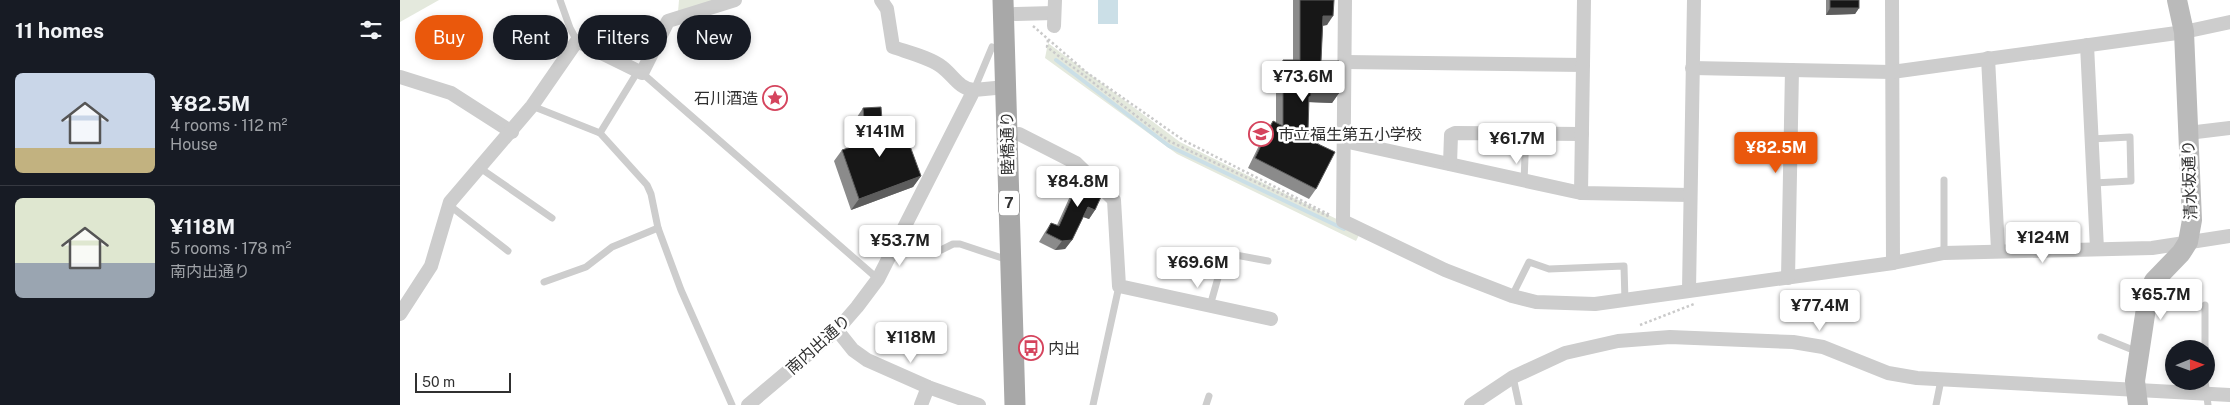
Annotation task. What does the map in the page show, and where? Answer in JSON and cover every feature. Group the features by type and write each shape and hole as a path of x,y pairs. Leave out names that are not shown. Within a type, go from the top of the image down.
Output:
{"main road":[{"name":"睦橋通り","path":"1015,9 1006,87 1016,405"},
{"name":"睦橋通り","path":"1015,9 1026,405"}],"street":[{"path":"400,314 431,266 449,205 512,132 577,41 640,72 668,21 735,0"},
{"path":"881,0 887,9 893,47 941,66 966,90 1006,87"},
{"path":"1346,0 1343,222 1445,270 1512,296 1536,302 1596,304 1893,263 1944,253 1998,250 2152,248 2230,236"},
{"path":"1581,193 1584,0"},
{"path":"1689,290 1694,0"},
{"path":"1892,0 1893,263"},
{"name":"清水坂通り","path":"2137,398 2139,352 2146,304 2151,287 2160,274 2181,253 2188,242 2192,220 2184,32 2177,0"},
{"path":"1015,9 1054,13"},
{"path":"1692,68 1892,72 2184,32 2230,22"},
{"path":"2087,45 2097,249"},
{"path":"1988,58 1998,250"},
{"path":"1345,62 1583,66"},
{"path":"1788,278 1792,70"},
{"path":"400,77 451,93 512,132"},
{"name":"南内出通り","path":"748,405 836,330 857,307 878,279 974,90"},
{"path":"2188,133 2230,128"},
{"path":"1450,164 1451,135 1455,133 1582,134"},
{"path":"1019,134 1076,163 1114,200 1119,286 1271,319"},
{"path":"1344,141 1581,193 1690,195"},
{"path":"836,330 853,350 867,360 928,387 979,405"},
{"path":"1471,405 1513,376 1565,353 1618,341 1670,337 1793,342 1823,347 1888,373 1941,380 2137,398 2206,393 2230,394"},
{"path":"921,405 928,387"}],"lane":[{"path":"560,0 577,41"},
{"path":"974,90 992,47"},
{"path":"600,133 640,72 878,279"},
{"path":"532,106 600,133 647,185 651,194 658,228 681,290 732,405"},
{"path":"1524,181 1526,133"},
{"path":"2091,139 2130,137 2131,181 2094,183"},
{"path":"480,168 552,218"},
{"path":"1944,180 1944,253"},
{"path":"449,205 508,251"},
{"path":"544,282 586,267 612,247 658,228"},
{"path":"901,235 942,250 953,244 960,244 1010,261"},
{"path":"1210,306 1225,254 1268,261"},
{"path":"1512,296 1528,262 1549,269 1624,266 1625,301"},
{"path":"1093,405 1119,286"},
{"path":"2205,304 2205,340"},
{"path":"2101,337 2139,352"},
{"path":"1513,376 1519,405"},
{"path":"1936,405 1941,380"},
{"path":"1206,405 1209,396"}],"path":[{"path":"1015,9 1086,72 1183,140 1276,190 1343,222"},
{"path":"1048,39 1048,47 1169,141 1343,222"}],"shaded area":[{"path":"400,0 439,0 400,22"},
{"path":"679,0 717,0 678,12"},
{"path":"1098,0 1118,0 1118,24 1098,24"},
{"path":"1048,43 1180,142 1361,231 1356,241 1177,154 1045,58"}],"building":[{"path":"1300,0 1334,0 1333,16 1323,16 1321,61 1339,61 1339,93 1311,92 1309,97 1308,131 1321,137 1318,144 1335,152 1316,189 1255,158 1273,121 1283,126 1283,60 1300,60"},
{"path":"1830,0 1859,0 1859,8 1830,8"},
{"path":"881,107 883,133 893,130 910,146 921,176 859,199 842,150 866,142 863,108"},
{"path":"1082,174 1098,181 1105,188 1095,210 1088,207 1072,240 1062,241 1046,233 1051,223 1059,226"}],"waterway":[{"path":"1056,60 1169,146 1344,229"}],"place":[{"name":"石川酒造","path":"775,98"},
{"name":"市立福生第五小学校","path":"1261,134"},
{"name":"内出","path":"1031,348"}]}
